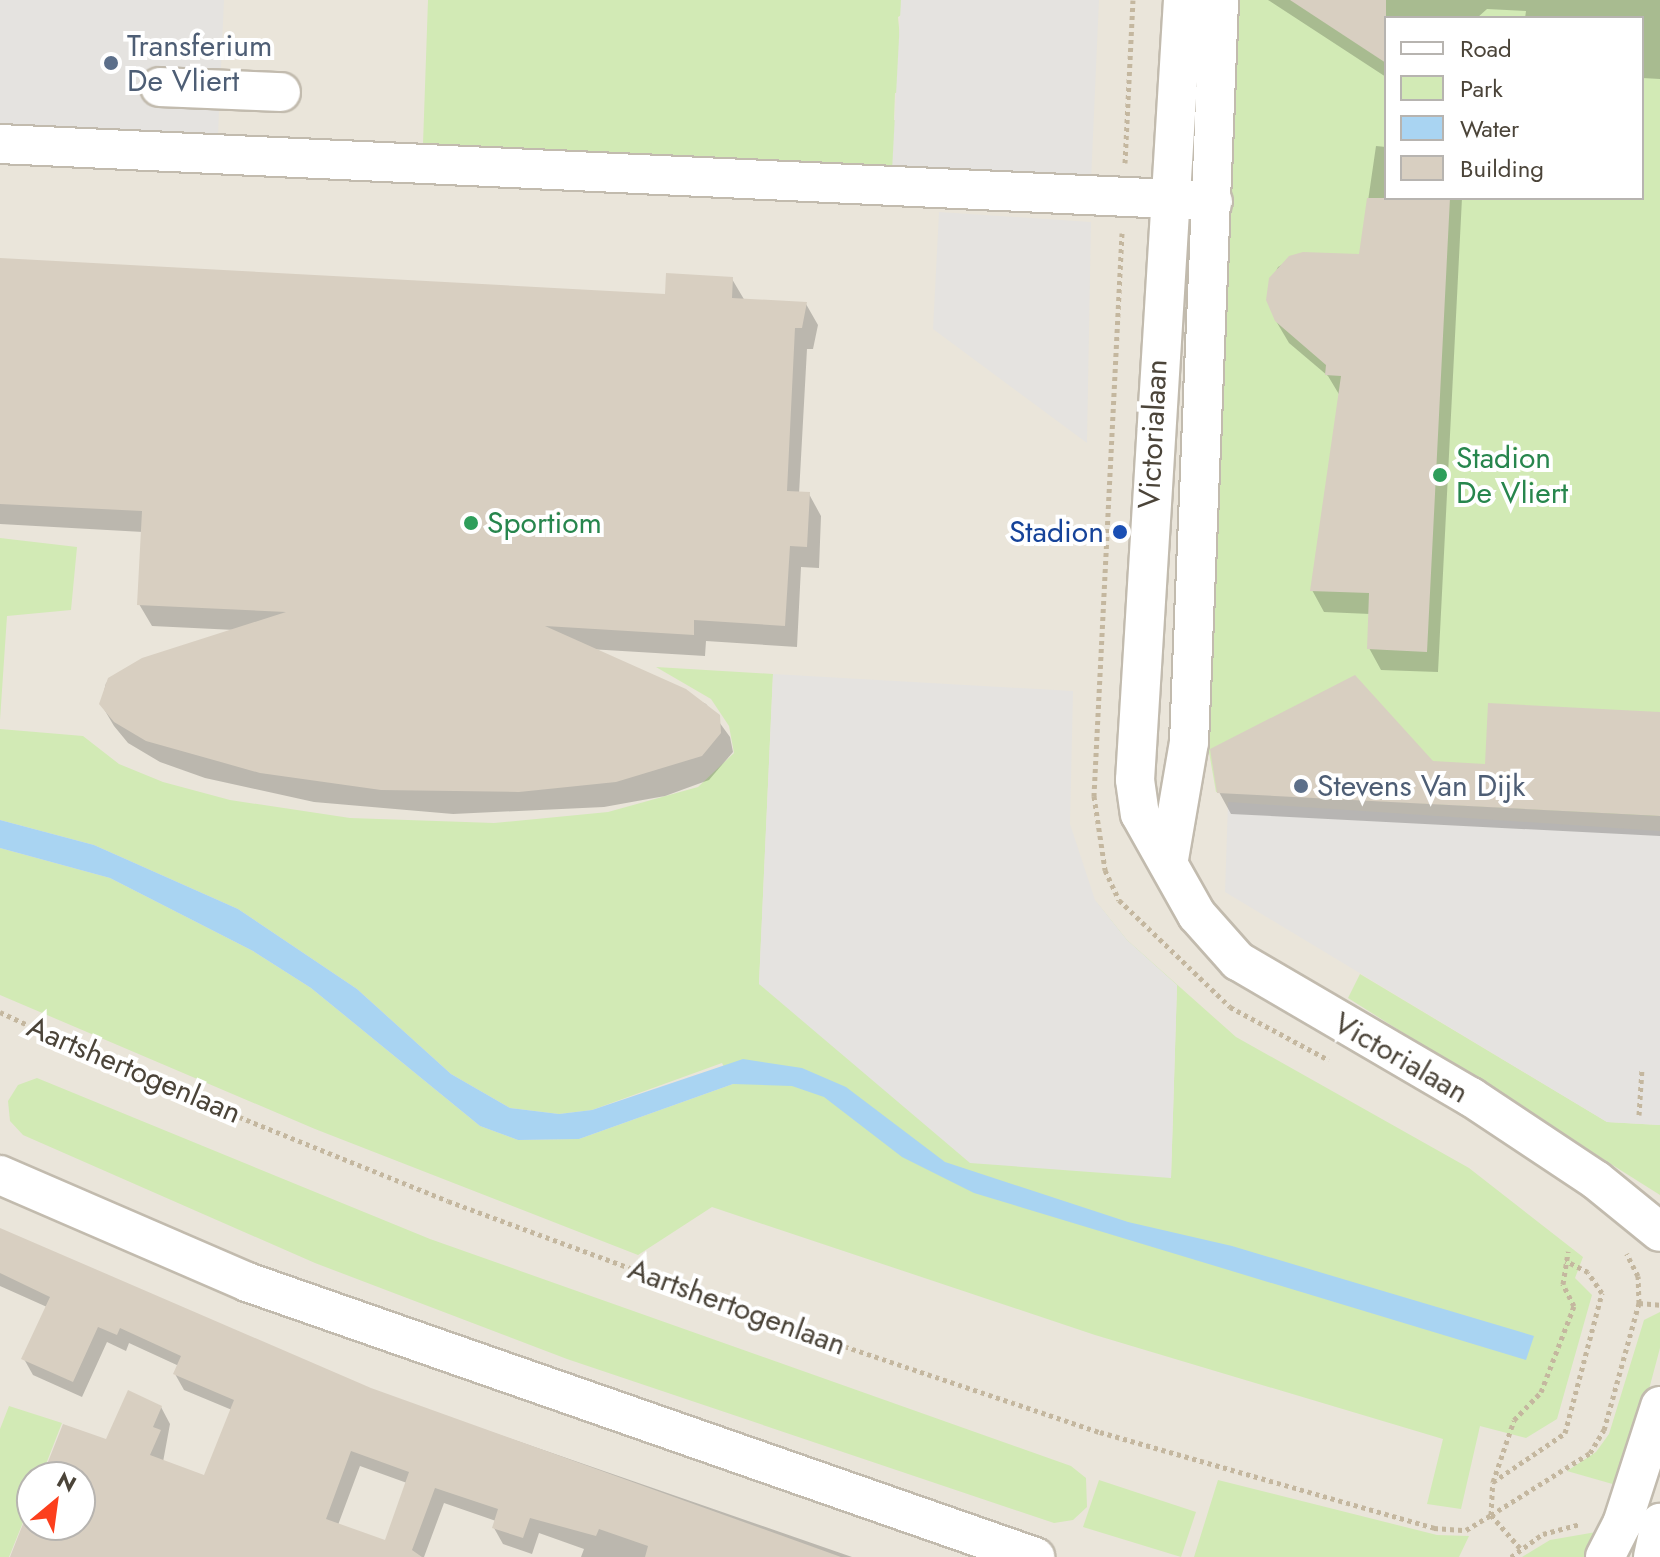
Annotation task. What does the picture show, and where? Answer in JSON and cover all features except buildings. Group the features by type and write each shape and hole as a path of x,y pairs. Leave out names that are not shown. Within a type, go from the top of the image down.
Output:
{"street":[{"name":"Victorialaan","path":"1183,0 1135,780 1150,840 1169,859 1197,915 1238,961 1471,1097 1596,1180 1660,1232"},
{"name":"Victorialaan","path":"1169,859 1189,742 1219,0"},
{"path":"160,87 281,92"},
{"path":"0,144 1213,201"},
{"path":"0,1175 261,1287 1035,1557"},
{"path":"1605,1557 1622,1524 1660,1406"},
{"path":"1653,1557 1660,1523"}],"path":[{"path":"1119,900 1096,835 1094,796 1133,0"},
{"name":"Aartshertogenlaan","path":"0,1012 135,1075 434,1195 814,1336 1100,1432 1434,1528 1466,1530 1491,1515"},
{"path":"1639,1115 1642,1068"},
{"path":"1491,1515 1590,1453 1604,1430 1639,1303 1638,1276 1624,1250"},
{"path":"1520,1548 1491,1515 1493,1482 1514,1420 1541,1392 1574,1306 1563,1284 1568,1251"},
{"path":"1493,1482 1565,1433 1602,1293 1588,1272 1566,1261"},
{"path":"1639,1303 1660,1305"},
{"path":"1563,1337 1573,1340"}],"shaded area":[{"path":"0,0 1660,0 1660,1557 0,1557"},
{"name":"Transferium De Vliert","path":"0,0 224,0 218,135 0,126"},
{"path":"901,0 1099,0 1091,181 892,171"},
{"path":"939,212 1091,222 1087,443 933,329"},
{"path":"773,674 1073,691 1070,824 1095,900 1127,940 1177,985 1171,1178 970,1163 759,984"},
{"path":"1228,802 1660,831 1660,1125 1607,1122 1225,892"}],"green space":[{"path":"428,0 925,0 898,17 905,92 895,93 894,120 902,121 895,169 423,144"},
{"name":"Stadion De Vliert","path":"1238,0 1660,0 1660,816 1216,792 1209,752"},
{"path":"0,538 77,547 71,610 7,616 0,720"},
{"path":"656,667 773,674 759,984 1171,1178 1177,985 1162,986 1095,900 1127,940 1236,1037 1469,1168 1583,1257 1575,1278 1592,1295 1557,1419 1526,1438 1480,1426 1461,1509 1427,1504 1443,1439 1095,1335 712,1207 638,1255 315,1129 0,995 0,848 110,878 253,951 311,988 480,1126 518,1140 579,1139 733,1084 722,1063 592,1110 559,1114 510,1108 451,1074 357,989 238,909 94,845 0,820 0,729 83,736 119,764 163,782 230,800 350,818 494,823 608,812 698,787 734,753 729,726 711,699"},
{"path":"1360,974 1607,1122 1660,1125 1660,1195 1348,998"},
{"path":"37,1078 430,1239 1071,1466 1086,1478 1087,1507 1073,1520 1054,1523 567,1359 315,1263 23,1135 10,1121 8,1101 18,1085"},
{"path":"1660,1312 1660,1348 1623,1487 1567,1471 1596,1452 1609,1434 1644,1320"},
{"path":"9,1406 62,1423 47,1461 16,1461 16,1540 9,1557 0,1557 0,1429"},
{"path":"1099,1480 1196,1512 1181,1557 1083,1527"},
{"path":"1218,1480 1437,1535 1469,1536 1459,1557 1194,1557"},
{"path":"1602,1531 1585,1557 1522,1557 1550,1540"}],"water":[{"path":"0,820 94,845 238,909 357,989 451,1074 510,1108 559,1114 592,1110 743,1059 802,1068 846,1087 945,1162 1128,1222 1232,1246 1534,1336 1526,1360 974,1193 902,1157 824,1097 792,1086 733,1084 579,1139 518,1140 480,1126 311,988 253,951 110,878 0,848"}],"place":[{"name":"Transferium De Vliert","path":"111,63"},
{"name":"Stadion De Vliert","path":"1440,475"},
{"name":"Sportiom","path":"471,523"},
{"name":"Stadion","path":"1120,532"},
{"name":"Stevens Van Dijk","path":"1301,786"}]}
